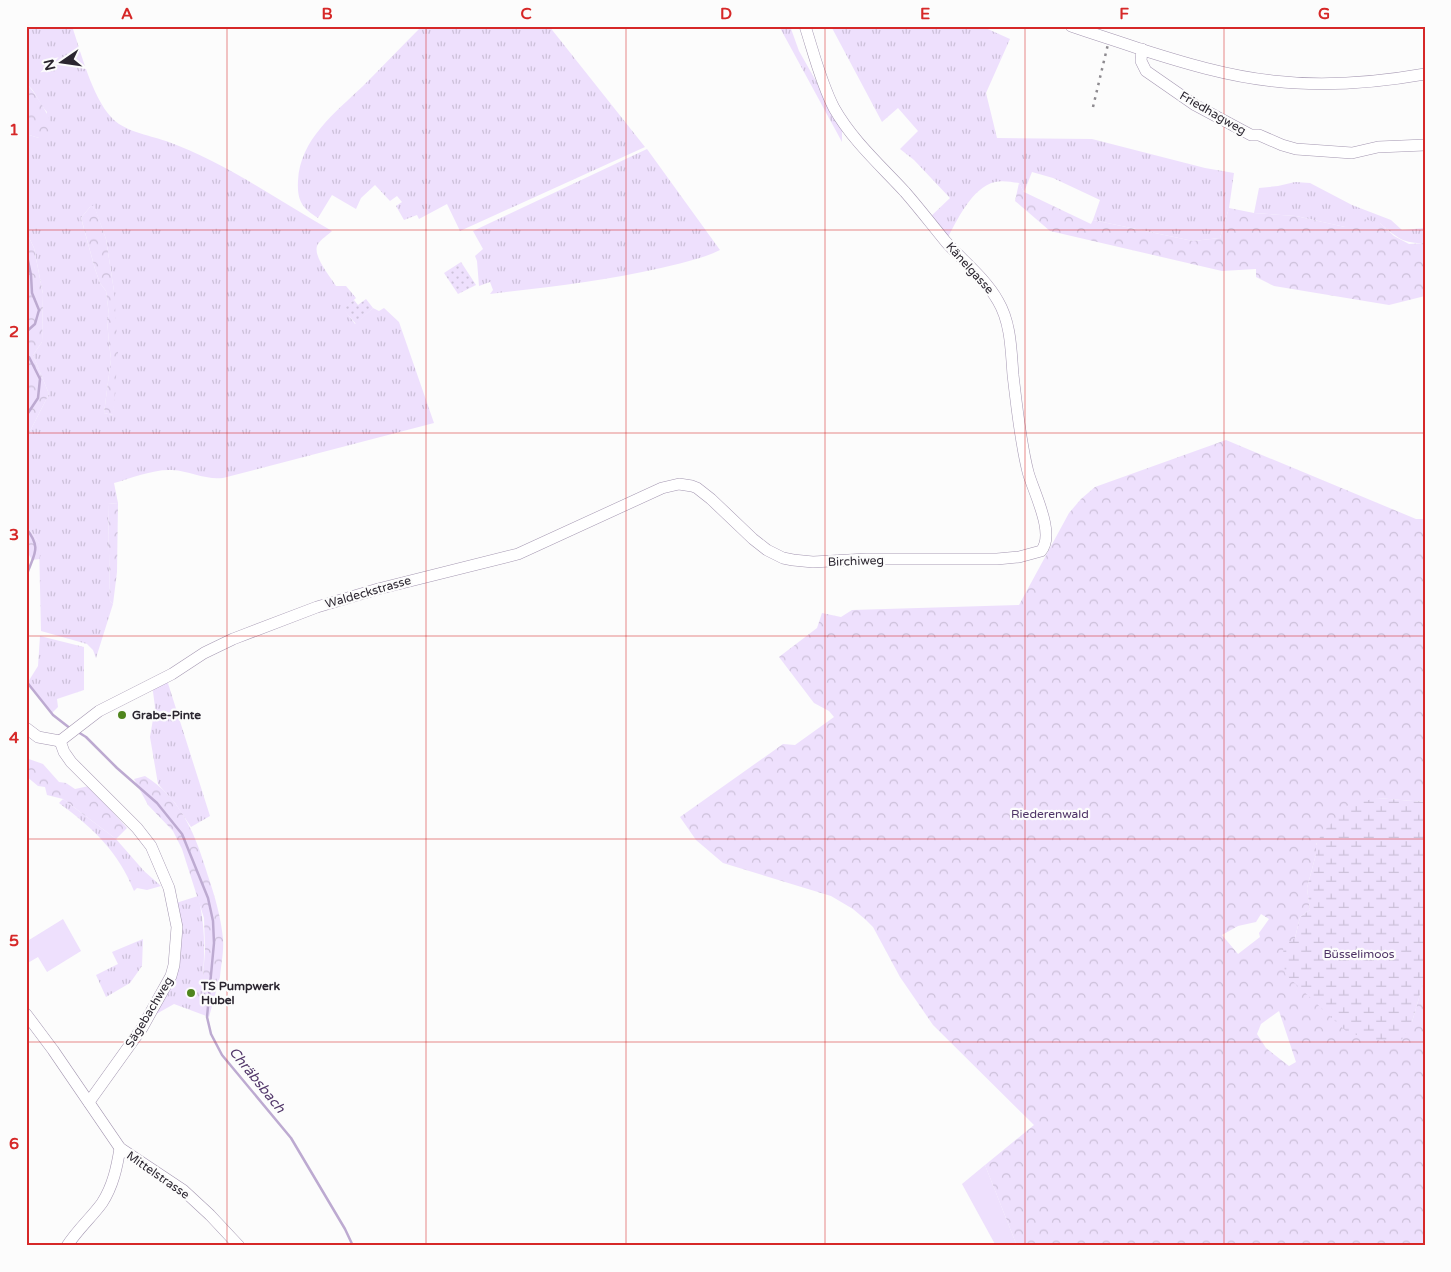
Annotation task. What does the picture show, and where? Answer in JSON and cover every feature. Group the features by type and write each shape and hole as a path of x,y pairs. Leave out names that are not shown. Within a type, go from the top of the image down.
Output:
{"street":[{"name":"Känelgasse","path":"805,26 823,83 835,109 844,122 864,149 906,194 998,301 1005,317 1009,334 1023,454 1046,529 1044,548"},
{"path":"1071,26 1213,71 1273,81 1349,84 1376,82 1425,74"},
{"name":"Friedhagweg","path":"1142,49 1141,60 1146,71 1195,105 1252,135 1260,135 1296,149 1352,153 1378,147 1425,145"},
{"name":"Waldeckstrasse","path":"60,741 99,711 172,674 204,653 285,618 378,589 518,554 662,488 679,484 692,486"},
{"name":"Birchiweg","path":"692,486 711,498 753,539 768,550 783,558 793,560 813,562 866,559 997,559 1031,555 1044,548"},
{"path":"26,728 38,737 60,741"},
{"name":"Sägebachweg","path":"60,741 64,752 71,762 137,828 151,846 169,888 177,927 174,965 171,976 142,1028 87,1100"},
{"name":"Mittelstrasse","path":"26,1014 120,1148 183,1190 239,1246"},
{"path":"67,1246 108,1193 115,1175 120,1148"}],"green space":[{"path":"26,26 72,26 83,61 98,98 116,122 129,129 166,141 209,160 332,231 318,244 317,254 336,286 346,286 356,298 344,309 355,324 373,308 379,311 384,308 399,322 434,423 223,478 210,478 165,470 150,472 114,483 118,503 108,504 110,601 113,604 96,658 93,650 87,644 41,631 39,543 26,525 26,442 49,394 33,355 42,342 43,294 34,248 26,231 26,134 39,138 47,112 32,89 26,84","holes":["94,206 106,239 114,291 113,415 104,413 111,359 106,291 100,283 95,269 81,218 90,207"]},
{"path":"422,26 549,26 645,147 460,231 447,204 419,219 417,215 404,220 396,206 402,202 397,196 390,201 375,185 361,198 356,209 332,195 318,218 304,207 298,194 300,166 305,152 312,140 331,117"},
{"path":"779,26 790,26 799,51 842,127 842,142"},
{"path":"834,26 981,26 1010,39 986,93 997,138 1092,139 1205,168 1234,173 1229,208 1220,238 1193,241 1093,220 1100,200 1053,178 1032,172 1024,192 1019,183 1004,181 987,185 979,191 966,206 946,241 927,220 950,198 914,160 900,149 918,131 898,108 882,122 832,28"},
{"path":"26,84 36,96 50,120 50,128 44,137 39,138 26,134"},
{"path":"647,149 720,250 706,256 640,273 598,280 490,294 493,290 490,282 479,286 475,256 483,249 473,231"},
{"path":"1295,182 1310,183 1352,205 1391,220 1402,230 1425,228 1425,243 1400,239 1380,223 1345,227 1296,216 1254,213 1259,188"},
{"path":"1019,183 1024,192 1091,224 1093,220 1193,241 1220,238 1229,208 1254,213 1296,216 1345,227 1360,218 1380,223 1394,236 1409,244 1425,243 1425,296 1389,305 1274,286 1256,277 1256,269 1222,271 1050,231 1015,201"},
{"path":"94,205 106,239 114,291 118,352 113,415 104,413 111,359 106,291 100,283 95,269 81,218"},
{"path":"26,231 34,248 43,294 42,342 33,355 49,394 26,442 26,399 28,396 26,388"},
{"path":"461,262 476,285 458,294 444,273"},
{"path":"366,299 373,308 356,324 343,309 354,300 358,305"},
{"name":"Riederenwald","path":"1226,440 1416,519 1425,519 1425,802 1377,798 1316,844 1316,854 1307,888 1310,910 1300,917 1295,938 1412,1022 1425,977 1425,1246 1017,1246 985,1165 1034,1125 933,1025 900,977 873,927 866,920 853,909 831,896 723,863 696,840 680,817 783,744 795,745 834,717 829,711 814,703 779,657 817,628 822,613 841,617 852,610 1019,605 1069,513 1095,487","holes":["1261,914 1269,919 1259,933 1260,937 1238,954 1222,935 1238,926 1256,922","1279,1011 1296,1062 1289,1066 1266,1048 1257,1034 1261,1024"]},
{"path":"118,503 117,572 113,604 110,601 108,504"},
{"path":"26,525 39,543 40,559 32,560 26,550"},
{"path":"40,636 84,647 84,690 57,699 58,707 52,713 28,682 38,666"},
{"path":"166,677 210,816 191,827 175,803 158,784 150,737 155,707 152,684"},
{"path":"26,758 43,764 59,782 66,783 75,789 89,786 127,828 116,839 63,799 47,795 45,787 38,786 26,776"},
{"path":"145,776 169,796 178,807 193,833 213,892 221,923 223,953 220,977 203,977 205,951 204,918 182,849 173,831 148,805 134,779"},
{"name":"Büsselimoos","path":"1377,798 1425,802 1425,977 1412,1022 1401,1041 1373,1040 1347,1032 1285,974 1283,947 1295,938 1300,917 1310,910 1307,888 1316,854 1316,845 1322,833 1348,805"},
{"path":"63,799 116,839 144,871 161,886 147,890 137,888 134,891 128,877 112,852 93,831 59,803"},
{"path":"198,896 204,936 203,977 220,977 209,1017 174,1004 151,1017 171,983 176,903"},
{"path":"63,919 81,951 47,972 38,957 26,964 26,937 29,940"},
{"path":"143,939 142,966 130,983 106,997 96,975 118,964 112,952"},
{"path":"985,1165 1017,1246 996,1246 962,1184"}],"waterway":[{"name":"Chräbsbach","path":"26,251 31,275 32,293 39,310 35,324 26,332"},
{"name":"Chräbsbach","path":"26,357 29,357 40,379 38,398 26,416"},
{"name":"Chräbsbach","path":"26,528 31,535 35,547 34,557 26,577"},
{"name":"Chräbsbach","path":"26,681 53,715 71,729"},
{"name":"Chräbsbach","path":"78,732 86,737 117,768 157,803 182,834 208,898 213,921 214,943 207,1017 211,1034 222,1055 291,1138 345,1229 353,1246"}],"railway":[{"path":"1093,107 1108,44"}],"place":[{"name":"Grabe-Pinte","path":"122,715"},
{"name":"TS Pumpwerk Hubel","path":"191,993"}]}
